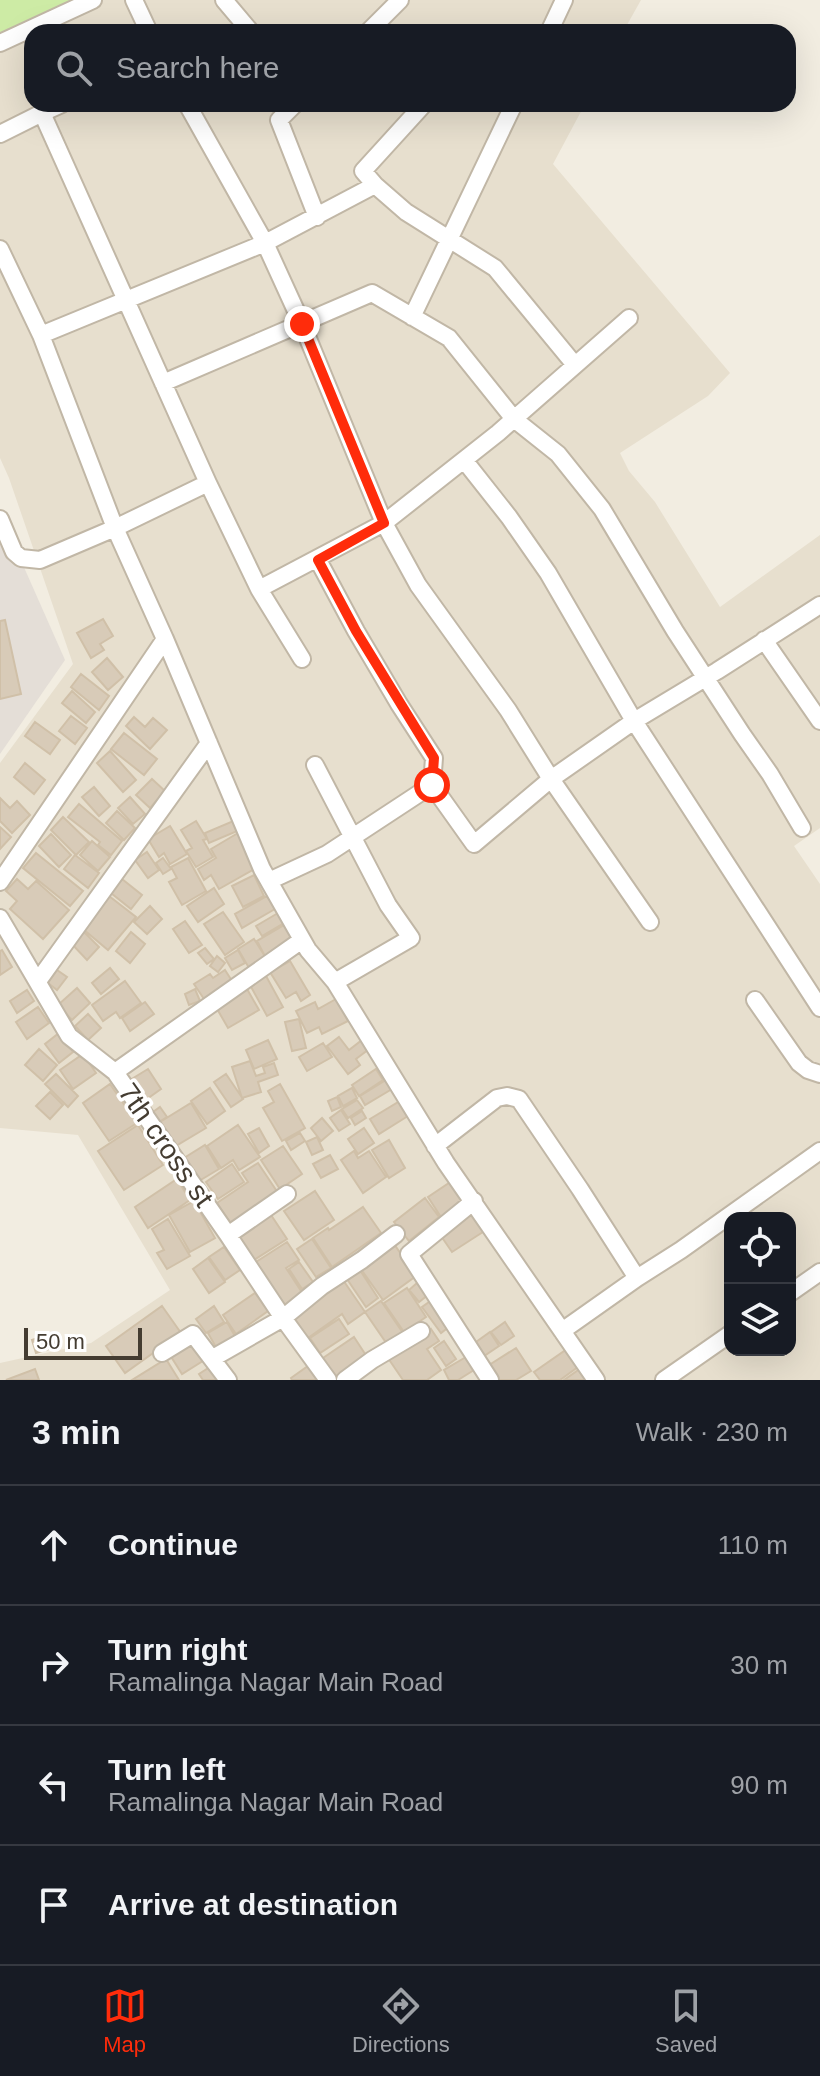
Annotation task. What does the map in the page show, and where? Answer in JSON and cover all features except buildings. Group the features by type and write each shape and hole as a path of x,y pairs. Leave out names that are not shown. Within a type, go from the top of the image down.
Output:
{"street":[{"path":"41,24 93,0"},
{"path":"134,0 145,24"},
{"path":"224,0 244,24"},
{"path":"376,24 400,0"},
{"path":"552,24 563,0"},
{"path":"0,43 24,32"},
{"path":"191,112 265,243 384,523 418,585 508,710 551,779 650,922"},
{"path":"287,112 279,120 317,217"},
{"path":"417,112 363,171 406,212 495,268 575,365"},
{"path":"412,317 510,112"},
{"path":"0,134 42,113 208,483 259,589 302,659"},
{"path":"41,335 265,243 375,185"},
{"path":"0,249 41,335 115,528 269,881 308,950 335,982 435,1146 596,1380"},
{"path":"163,383 372,293 449,338 514,419 558,454 602,509 675,631 802,828"},
{"path":"259,589 384,523 514,419 629,318"},
{"path":"464,460 548,573 634,721 820,1008"},
{"path":"0,519 14,552 21,558 40,560 208,483"},
{"path":"318,560 356,631 434,758 432,785 474,844 551,779 634,721 820,605"},
{"path":"0,882 165,639"},
{"path":"764,640 820,721"},
{"path":"38,981 209,743"},
{"path":"315,765 388,905 411,938 335,982"},
{"path":"269,881 327,854 432,785"},
{"name":"7th cross st","path":"0,918 69,1036 115,1072 328,1380"},
{"path":"115,1072 302,940"},
{"path":"755,1000 799,1063 820,1074"},
{"path":"435,1146 497,1098 507,1096 519,1099 637,1278"},
{"path":"562,1331 820,1151"},
{"path":"228,1235 287,1194"},
{"path":"474,1201 409,1254 490,1380"},
{"path":"213,1358 283,1318 322,1286 396,1234"},
{"path":"796,1289 820,1272"},
{"path":"345,1380 421,1331"},
{"path":"162,1353 193,1334 228,1380"},
{"path":"664,1380 724,1338"}],"shaded area":[{"path":"0,0 641,0 628,24 24,24 24,112 581,112 553,164 730,373 708,396 620,453 629,471 655,502 720,607 820,535 820,828 794,846 820,884 820,1380 0,1380 0,1363 91,1343 170,1290 78,1135 0,1128 0,763 73,664 0,458"},
{"path":"0,513 65,660 0,754"}],"green space":[{"path":"0,0 71,0 0,36"}],"route":[{"path":"302,324 384,523 318,560 356,631 434,758 432,785"}]}
